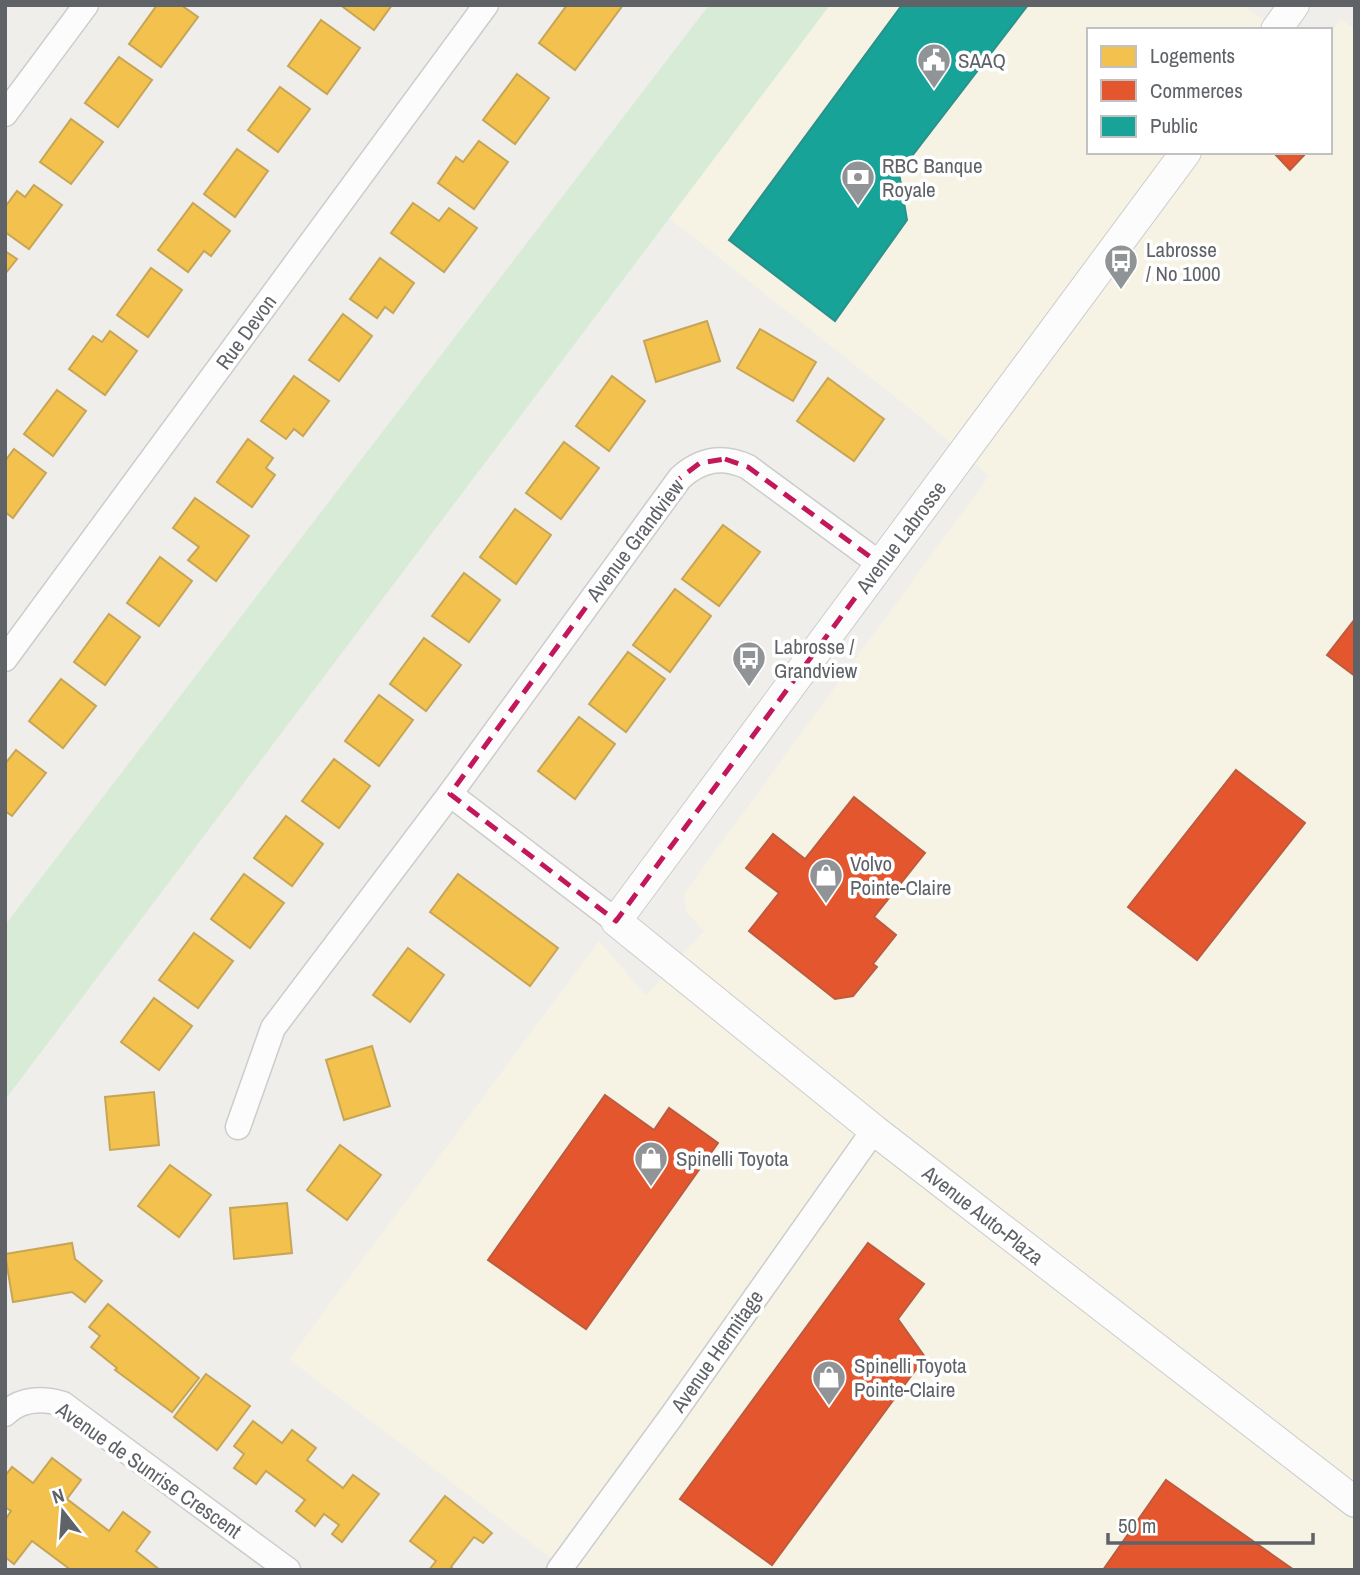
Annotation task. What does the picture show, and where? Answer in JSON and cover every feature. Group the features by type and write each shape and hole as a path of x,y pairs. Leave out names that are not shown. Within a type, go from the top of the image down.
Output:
{"street":[{"path":"5,114 86,5"},
{"name":"Rue Devon","path":"5,659 486,5"},
{"path":"1277,28 1294,5"},
{"name":"Avenue Labrosse","path":"616,922 1185,154"},
{"name":"Avenue Grandview","path":"238,1127 273,1028 450,794 680,478 700,463 725,459 748,467 880,564"},
{"path":"450,794 616,922"},
{"name":"Avenue Auto-Plaza","path":"616,922 874,1130 1355,1502"},
{"name":"Avenue Hermitage","path":"559,1570 874,1130"},
{"name":"Avenue de Sunrise Crescent","path":"5,1413 20,1403 30,1401 63,1404 288,1570"}],"highlighted area":[{"path":"725,459 748,467 880,564 616,921 450,794 680,478 700,463"}],"shaded area":[{"path":"829,5 1243,5 1275,28 1087,28 1087,154 1332,154 1332,31 1341,19 1355,30 1355,1570 567,1570 289,1359 599,941 646,996 704,931 686,911 684,894 989,476 923,419 668,217"}],"green space":[{"path":"709,5 830,5 5,1100 5,925"}],"building: Logements":[{"path":"157,5 181,5 198,17 161,67 129,44"},
{"path":"392,5 374,30 343,7"},
{"path":"567,5 623,5 575,70 539,43"},
{"path":"321,20 360,48 327,94 288,66"},
{"path":"119,57 152,80 118,127 85,103"},
{"path":"517,74 549,98 515,144 483,120"},
{"path":"280,87 310,109 278,152 248,130"},
{"path":"71,119 103,142 71,184 40,162"},
{"path":"479,141 508,162 474,209 438,183 456,157 463,162"},
{"path":"237,149 268,171 235,217 204,194"},
{"path":"34,185 62,205 29,249 5,232 5,207 17,191 25,197"},
{"path":"193,203 230,231 211,256 204,251 188,272 158,250"},
{"path":"413,203 439,221 449,208 477,228 444,272 391,233"},
{"path":"5,251 17,259 5,274"},
{"path":"380,258 414,283 393,313 385,307 377,318 350,299"},
{"path":"151,268 182,290 148,337 117,315"},
{"path":"343,314 372,336 339,381 309,360"},
{"path":"707,321 720,361 656,382 644,341"},
{"path":"760,329 816,362 793,401 737,368"},
{"path":"110,331 137,351 105,395 69,369 93,336 102,342"},
{"path":"294,376 329,401 303,436 294,429 286,439 261,421"},
{"path":"612,376 645,401 609,451 576,426"},
{"path":"828,378 884,419 854,461 797,421"},
{"path":"57,390 86,411 53,456 24,434"},
{"path":"248,439 273,458 266,468 275,475 252,507 217,482"},
{"path":"564,442 599,468 561,519 526,493"},
{"path":"14,449 46,473 13,518 5,512 5,461"},
{"path":"195,498 249,536 216,581 188,560 199,547 173,528"},
{"path":"515,509 551,535 516,584 480,557"},
{"path":"723,525 760,552 719,606 682,579"},
{"path":"160,557 192,581 159,626 127,603"},
{"path":"464,573 500,600 469,642 432,616"},
{"path":"675,589 711,616 670,672 633,645"},
{"path":"109,614 140,637 105,685 74,662"},
{"path":"424,638 461,665 426,711 390,684"},
{"path":"628,652 665,679 626,732 589,704"},
{"path":"61,679 96,706 63,748 29,721"},
{"path":"379,695 413,720 379,766 345,741"},
{"path":"579,717 615,744 575,799 538,771"},
{"path":"16,750 46,773 12,816 5,811 5,764"},
{"path":"334,759 370,786 339,828 302,801"},
{"path":"286,816 323,844 292,886 254,858"},
{"path":"244,874 284,903 250,948 211,919"},
{"path":"458,874 558,948 530,986 430,912"},
{"path":"194,933 233,961 198,1008 159,980"},
{"path":"408,948 444,975 410,1022 373,995"},
{"path":"154,998 192,1026 159,1070 121,1042"},
{"path":"372,1046 390,1106 344,1120 326,1060"},
{"path":"154,1092 159,1145 110,1150 105,1097"},
{"path":"340,1145 381,1175 347,1220 307,1190"},
{"path":"170,1165 211,1195 179,1237 138,1206"},
{"path":"287,1203 292,1253 234,1259 230,1208"},
{"path":"72,1243 75,1259 102,1281 85,1302 72,1292 13,1302 5,1254"},
{"path":"108,1304 199,1378 172,1412 115,1370 117,1368 91,1347 100,1336 89,1327"},
{"path":"206,1374 250,1406 217,1450 174,1417"},
{"path":"253,1421 282,1443 292,1430 316,1448 307,1460 343,1488 353,1475 379,1494 342,1542 332,1534 339,1525 324,1514 315,1526 296,1511 305,1500 266,1471 256,1484 234,1468 244,1454 234,1446"},
{"path":"52,1458 81,1480 67,1499 109,1531 123,1512 150,1532 136,1551 160,1570 71,1570 32,1541 14,1564 5,1557 5,1520 11,1511 5,1507 5,1476 12,1467 33,1483"},
{"path":"445,1496 492,1533 483,1543 474,1537 451,1567 454,1570 429,1570 436,1561 410,1541"}],"building: Commerces":[{"path":"1275,154 1305,154 1290,170"},
{"path":"1355,619 1355,676 1327,655"},
{"path":"1236,770 1305,823 1197,960 1128,907"},
{"name":"Volvo Pointe-Claire","path":"854,797 925,853 874,917 896,935 873,964 877,967 853,996 835,999 749,931 779,893 746,868 773,834 805,859"},
{"path":"605,1095 654,1130 669,1108 718,1143 586,1329 488,1260"},
{"path":"868,1243 924,1284 898,1319 925,1357 772,1565 680,1499"},
{"path":"1166,1480 1294,1570 1103,1570"}],"building: Public":[{"path":"902,5 1028,5 899,173 907,220 835,321 729,240"}],"place":[{"name":"SAAQ","path":"934,90"},
{"name":"RBC Banque Royale","path":"858,207"},
{"name":"Labrosse / No 1000","path":"1121,291"},
{"name":"Labrosse / Grandview","path":"749,688"},
{"name":"Volvo Pointe-Claire","path":"826,905"},
{"name":"Spinelli Toyota","path":"651,1188"},
{"name":"Spinelli Toyota Pointe-Claire","path":"829,1407"}]}
